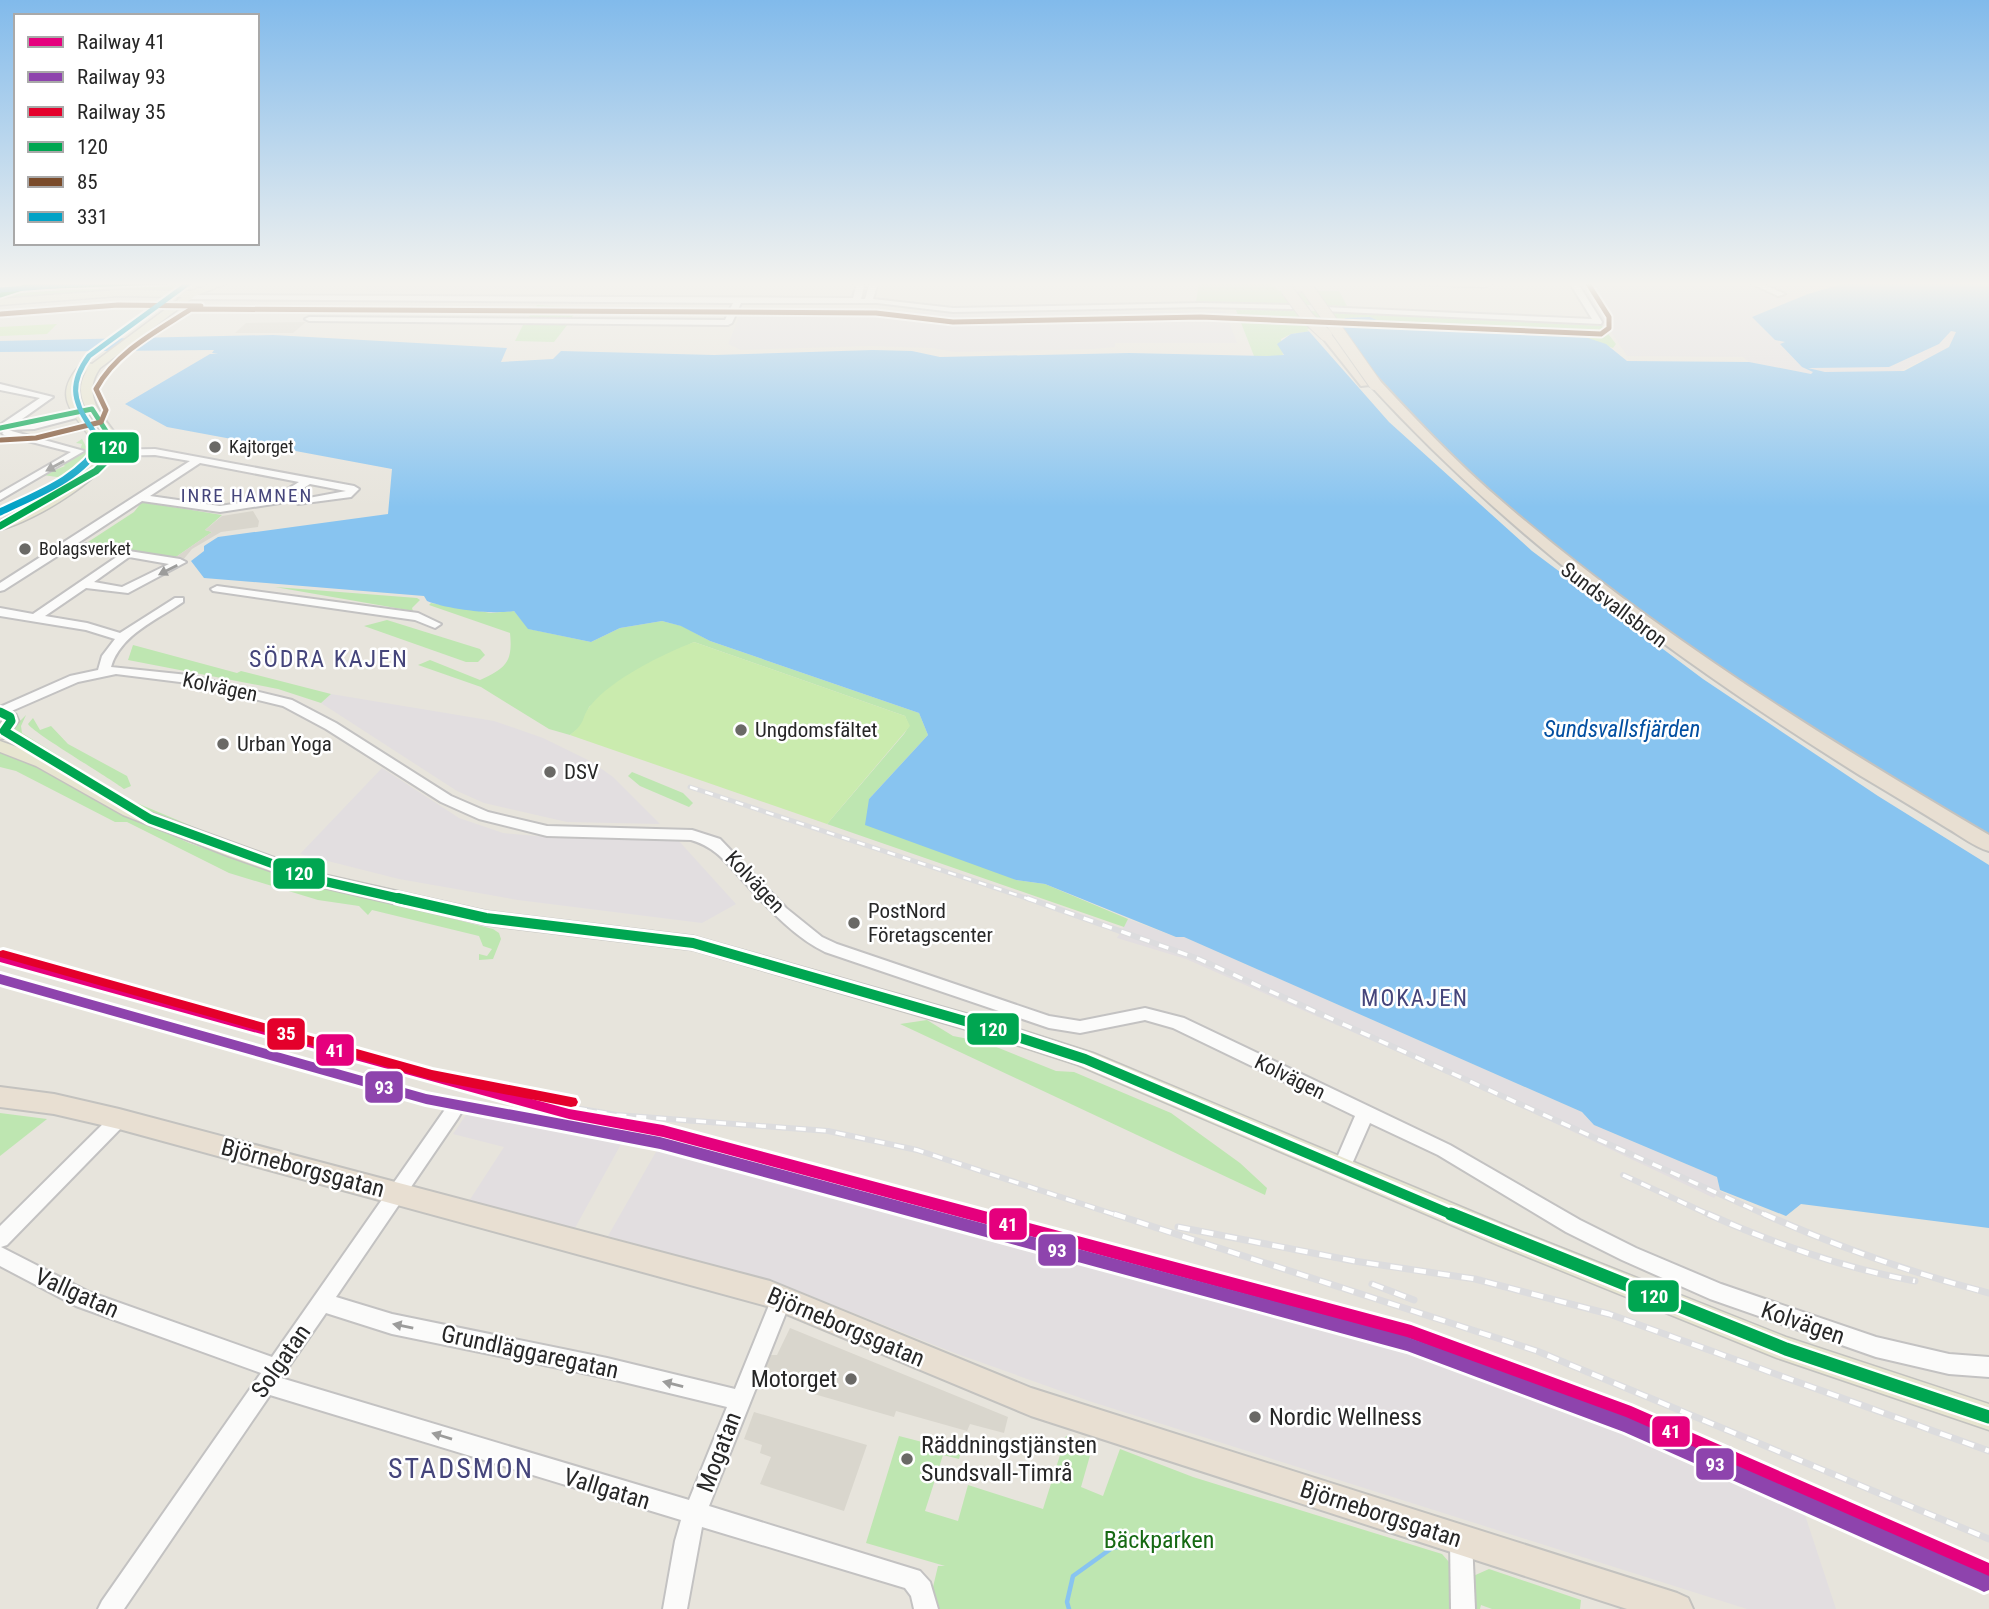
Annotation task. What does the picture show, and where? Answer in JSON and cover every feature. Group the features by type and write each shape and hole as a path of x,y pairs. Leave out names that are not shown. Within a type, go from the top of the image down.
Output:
{"highway":[{"name":"Sundsvallsbron","path":"1347,357 1383,403 1455,476 1581,581 1734,692 1989,855"},
{"name":"Sundsvallsbron","path":"1351,357 1476,485 1601,587 1782,715 1989,844"},
{"path":"1353,357 1375,384"},
{"name":"Björneborgsgatan","path":"0,1097 54,1104 119,1119 718,1278 781,1300 1031,1402 1677,1609"}],"main road":[{"path":"0,524 96,471 108,451 101,443 87,412 69,394 70,383 78,372 100,357"},
{"path":"3,726 43,762 90,791 150,819 276,867 364,893 525,925 693,943 984,1026 1085,1059 1163,1089 1506,1237 1786,1349 1989,1417"}],"street":[{"path":"0,387 48,397 7,430"},
{"path":"7,430 87,412"},
{"path":"7,430 26,413"},
{"path":"0,497 79,451 7,430"},
{"path":"108,451 147,451 181,456 354,489 347,495 302,502"},
{"path":"0,588 200,459"},
{"path":"138,497 220,509 276,501 309,480"},
{"path":"65,544 180,562 124,591 84,584"},
{"path":"35,618 127,554"},
{"path":"216,589 418,617 435,624"},
{"path":"104,671 108,656 122,637 179,600"},
{"path":"0,612 122,637"},
{"name":"Kolvägen","path":"3,726 56,688 104,671 169,676 287,703 331,726 446,799 511,824 562,833 702,836 724,849 782,912 809,936 831,948 1049,1022 1080,1027 1130,1016 1159,1017 1178,1023 1444,1150 1573,1226 1717,1292 1876,1347 1949,1364 1989,1367"},
{"name":"Solgatan","path":"110,1609 452,1112"},
{"path":"1342,1167 1365,1114"},
{"path":"0,1239 119,1119"},
{"name":"Vallgatan","path":"0,1256 83,1298 269,1376 694,1515 912,1579 922,1590 926,1609"},
{"name":"Mogatan","path":"675,1609 686,1541 694,1515 781,1300"},
{"name":"Grundläggaregatan","path":"321,1302 392,1324 607,1368 739,1400"},
{"path":"1461,1540 1463,1609"}],"shaded area":[{"path":"1743,357 1793,357 1803,367 1889,367 1911,357 1929,357 1896,373 1825,372 1807,368 1814,372 1811,374 1749,362"},
{"path":"253,511 259,521 258,527 221,532 192,549 183,560 173,559 212,532 205,530 222,516"},
{"path":"331,694 494,721 543,738 592,762 613,777 660,824 567,822 484,803 457,791 321,703"},
{"path":"382,768 459,818 503,833 559,838 678,840 736,904 702,923 518,900 399,879 300,854"},
{"path":"1128,919 1176,937 1184,937 1582,1112 1594,1125 1717,1177 1720,1190 1714,1198 1471,1084 1186,959 1117,938"},
{"path":"474,1103 626,1135 575,1228 469,1201 504,1147 453,1134"},
{"path":"661,1143 836,1188 1175,1283 1510,1383 1780,1500 1805,1515 1836,1609 1747,1609 1089,1401 952,1352 793,1289 608,1236"},
{"name":"Motorget","path":"790,1328 1008,1417 1004,1433 970,1424 967,1431 896,1411 894,1417 807,1392 809,1384 761,1371 768,1355 777,1355"},
{"name":"Motorget","path":"754,1412 867,1445 844,1511 760,1484 771,1457 760,1453 762,1445 744,1439"}],"green space":[{"path":"82,439 89,452 85,463 64,478 43,475 65,466 62,464 78,456 82,444 76,443"},
{"path":"142,502 222,515 205,530 212,532 173,559 85,544 134,512"},
{"path":"275,587 420,600 412,608 413,611"},
{"path":"431,603 491,613 514,611 529,629 591,642 620,628 662,621 682,626 710,641 919,713 928,735 869,799 1016,880 1045,884 1128,919 1124,927 827,824 904,734 909,726 905,716 694,642 634,673 589,707 583,725 570,735 549,729 481,687 418,665 430,660 480,680 502,668 509,657 510,633 429,605"},
{"path":"387,620 480,649 485,655 478,662 466,662 364,626"},
{"name":"Ungdomsfältet","path":"694,642 905,716 910,726 827,824 570,735 582,723 591,705 612,686 653,660"},
{"path":"133,645 237,673 241,671 331,694 321,703 278,689 128,660"},
{"path":"26,715 21,726 22,733 132,801 237,845 140,808 18,736 14,727"},
{"path":"33,718 40,730 51,726 68,744 127,776 131,786 124,789 42,736 28,724"},
{"path":"0,750 45,768 98,802 189,843 284,876 493,929 499,933 501,939 493,959 479,960 479,954 487,956 492,949 483,946 479,936 372,910 368,915 359,906 318,900 229,873 127,822 115,822 16,771 0,767"},
{"path":"632,772 683,793 693,803 689,807 640,786 628,776"},
{"path":"927,1020 953,1036 984,1042 1056,1071 1074,1072 1171,1113 1240,1163 1267,1188 1265,1195 900,1024"},
{"path":"0,1113 47,1119 0,1156"},
{"name":"Bäckparken","path":"899,1436 961,1452 959,1459 943,1455 925,1511 958,1521 968,1485 1043,1509 1066,1436 1093,1445 1081,1487 1103,1496 1120,1449 1193,1477 1442,1554 1449,1562 1452,1609 937,1609 933,1587 938,1566 945,1566 866,1543"},
{"path":"1489,1569 1581,1600 1580,1609 1492,1609 1481,1605 1480,1609 1472,1609 1471,1577"}],"water":[{"name":"Sundsvallsfjärden","path":"205,357 503,357 501,362 555,357 1622,357 1627,361 1749,362 1811,374 1813,372 1802,367 1793,357 1911,357 1889,367 1808,368 1825,372 1904,371 1930,357 1989,357 1989,1228 1801,1204 1786,1216 1720,1190 1717,1177 1594,1125 1582,1112 1184,937 1176,937 1045,884 1016,880 865,825 869,799 928,735 919,713 710,641 681,626 662,621 620,628 591,642 528,629 514,611 483,612 458,609 427,601 424,596 204,578 191,561 204,551 204,546 218,537 388,514 392,469 167,427 125,404"}],"pier":[{"path":"1332,357 1357,357 1451,458 1555,547 1656,624 1809,728 1989,840 1989,865 1878,796 1703,679 1532,551 1389,422"}],"waterway":[{"path":"1069,1609 1067,1602 1073,1576 1112,1548 1182,1533"}],"railway":[{"path":"690,787 1032,900"},
{"path":"1027,898 1199,959 1768,1216"},
{"path":"498,1095 617,1115 828,1131 917,1150 1119,1216"},
{"path":"1623,1175 1712,1216"},
{"path":"1114,1214 1537,1351 1989,1539"},
{"path":"1708,1214 1810,1254 1915,1281"},
{"path":"1764,1214 1875,1258 1989,1293"},
{"path":"1178,1227 1354,1261 1475,1279 1609,1314 1989,1451"},
{"path":"1372,1284 1414,1300"}],"rail line":[{"name":"35","path":"3,954 432,1075 571,1102"},
{"name":"41","path":"0,958 569,1114 663,1131 1411,1332 1631,1414 1989,1572"},
{"name":"93","path":"0,979 426,1099 660,1143 1407,1344 1626,1425 1984,1583"}],"transit line":[{"name":"331","path":"0,512 72,474 95,453 101,442 80,410 74,391 75,380 88,357"},
{"name":"85","path":"1,440 36,438 101,422 106,410 96,389 102,377 122,357"},
{"name":"120","path":"0,428 92,409 115,444 107,460 96,471 0,526"},
{"name":"120","path":"0,712 10,717 11,721 4,731 150,819 314,879 486,918 693,943 996,1030 1085,1059 1506,1237 1786,1349 1989,1417"}],"place":[{"name":"Kajtorget","path":"215,447"},
{"name":"Bolagsverket","path":"25,549"},
{"name":"Ungdomsfältet","path":"741,730"},
{"name":"Urban Yoga","path":"223,744"},
{"name":"DSV","path":"550,772"},
{"name":"PostNord Företagscenter","path":"854,923"},
{"name":"Motorget","path":"851,1379"},
{"name":"Nordic Wellness","path":"1255,1417"},
{"name":"Räddningstjänsten Sundsvall-Timrå","path":"907,1459"}],"district":[{"name":"INRE HAMNEN","path":"247,495"},
{"name":"SÖDRA KAJEN","path":"329,659"},
{"name":"MOKAJEN","path":"1415,998"},
{"name":"STADSMON","path":"461,1468"}]}
